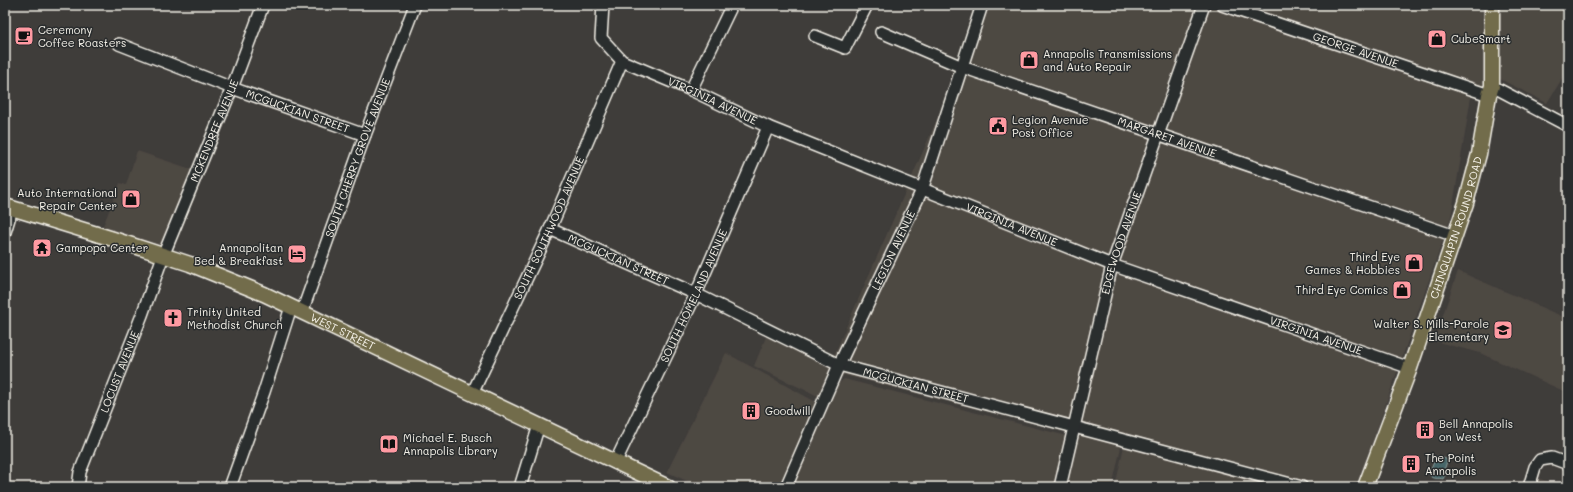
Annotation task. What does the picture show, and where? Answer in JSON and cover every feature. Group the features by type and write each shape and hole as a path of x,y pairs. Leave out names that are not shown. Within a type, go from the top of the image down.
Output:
{"main road":[{"name":"CHINQUAPIN ROUND ROAD","path":"1366,487 1410,368 1455,236 1466,203 1479,154 1490,90 1492,5"},
{"name":"WEST STREET","path":"8,208 207,271 297,309 668,487"}],"street":[{"name":"MCKENDREE AVENUE","path":"163,256 232,88 263,5"},
{"name":"SOUTH CHERRY GROVE AVENUE","path":"230,487 264,392 415,5"},
{"path":"603,5 601,38 622,61"},
{"path":"691,90 732,5"},
{"path":"815,36 845,48 867,5"},
{"name":"LEGION AVENUE","path":"786,487 839,365 922,190 982,5"},
{"name":"EDGEWOOD AVENUE","path":"1060,487 1112,265 1204,5"},
{"name":"GEORGE AVENUE","path":"1222,5 1490,90 1568,126"},
{"name":"MARGARET AVENUE","path":"881,32 962,67 1455,236"},
{"name":"MCGUCKIAN STREET","path":"119,44 232,88 365,135"},
{"name":"VIRGINIA AVENUE","path":"622,61 691,90 768,127 1112,265 1410,368"},
{"name":"SOUTH SOUTHWOOD AVENUE","path":"472,394 550,229 622,61"},
{"name":"SOUTH HOMELAND AVENUE","path":"615,462 696,294 768,127"},
{"path":"5,232 8,208"},
{"name":"MCGUCKIAN STREET","path":"550,229 696,294 839,365 1302,487"},
{"name":"LOCUST AVENUE","path":"78,487 80,472 142,315 163,256"},
{"path":"520,487 539,426"},
{"path":"1528,487 1535,467 1540,460 1552,458 1568,464"}],"shaded area":[{"path":"987,5 1568,5 1568,69 1547,103 1500,79 1472,91 1451,217 1357,487 1115,487 1124,446 1123,438 1112,487 1060,487 1071,433 844,375 818,396 754,366 768,332 834,355"},
{"path":"137,151 194,170 162,251 101,231 120,183 126,185"},
{"name":"Walter S. Mills-Parole Elementary","path":"1458,271 1568,319 1568,393 1480,353 1434,341"},
{"path":"726,353 816,402 844,379 1067,436 1054,487 700,487 667,472"},
{"path":"1538,478 1562,487 1535,487"}],"water":[{"path":"1438,456 1446,459 1447,461 1443,479 1433,478 1429,474 1436,457"}],"place":[{"name":"Ceremony Coffee Roasters","path":"24,36"},
{"name":"CubeSmart","path":"1437,39"},
{"name":"Annapolis Transmissions and Auto Repair","path":"1029,60"},
{"name":"Legion Avenue Post Office","path":"998,126"},
{"name":"Auto International Repair Center","path":"131,199"},
{"name":"Gampopa Center","path":"42,248"},
{"name":"Annapolitan Bed & Breakfast","path":"297,254"},
{"name":"Third Eye Games & Hobbies","path":"1414,263"},
{"name":"Third Eye Comics","path":"1402,290"},
{"name":"Trinity United Methodist Church","path":"173,318"},
{"name":"Walter S. Mills-Parole Elementary","path":"1503,330"},
{"name":"Goodwill","path":"751,411"},
{"name":"Bell Annapolis on West","path":"1425,430"},
{"name":"Michael E. Busch Annapolis Library","path":"389,444"},
{"name":"The Point Annapolis","path":"1411,464"}]}
